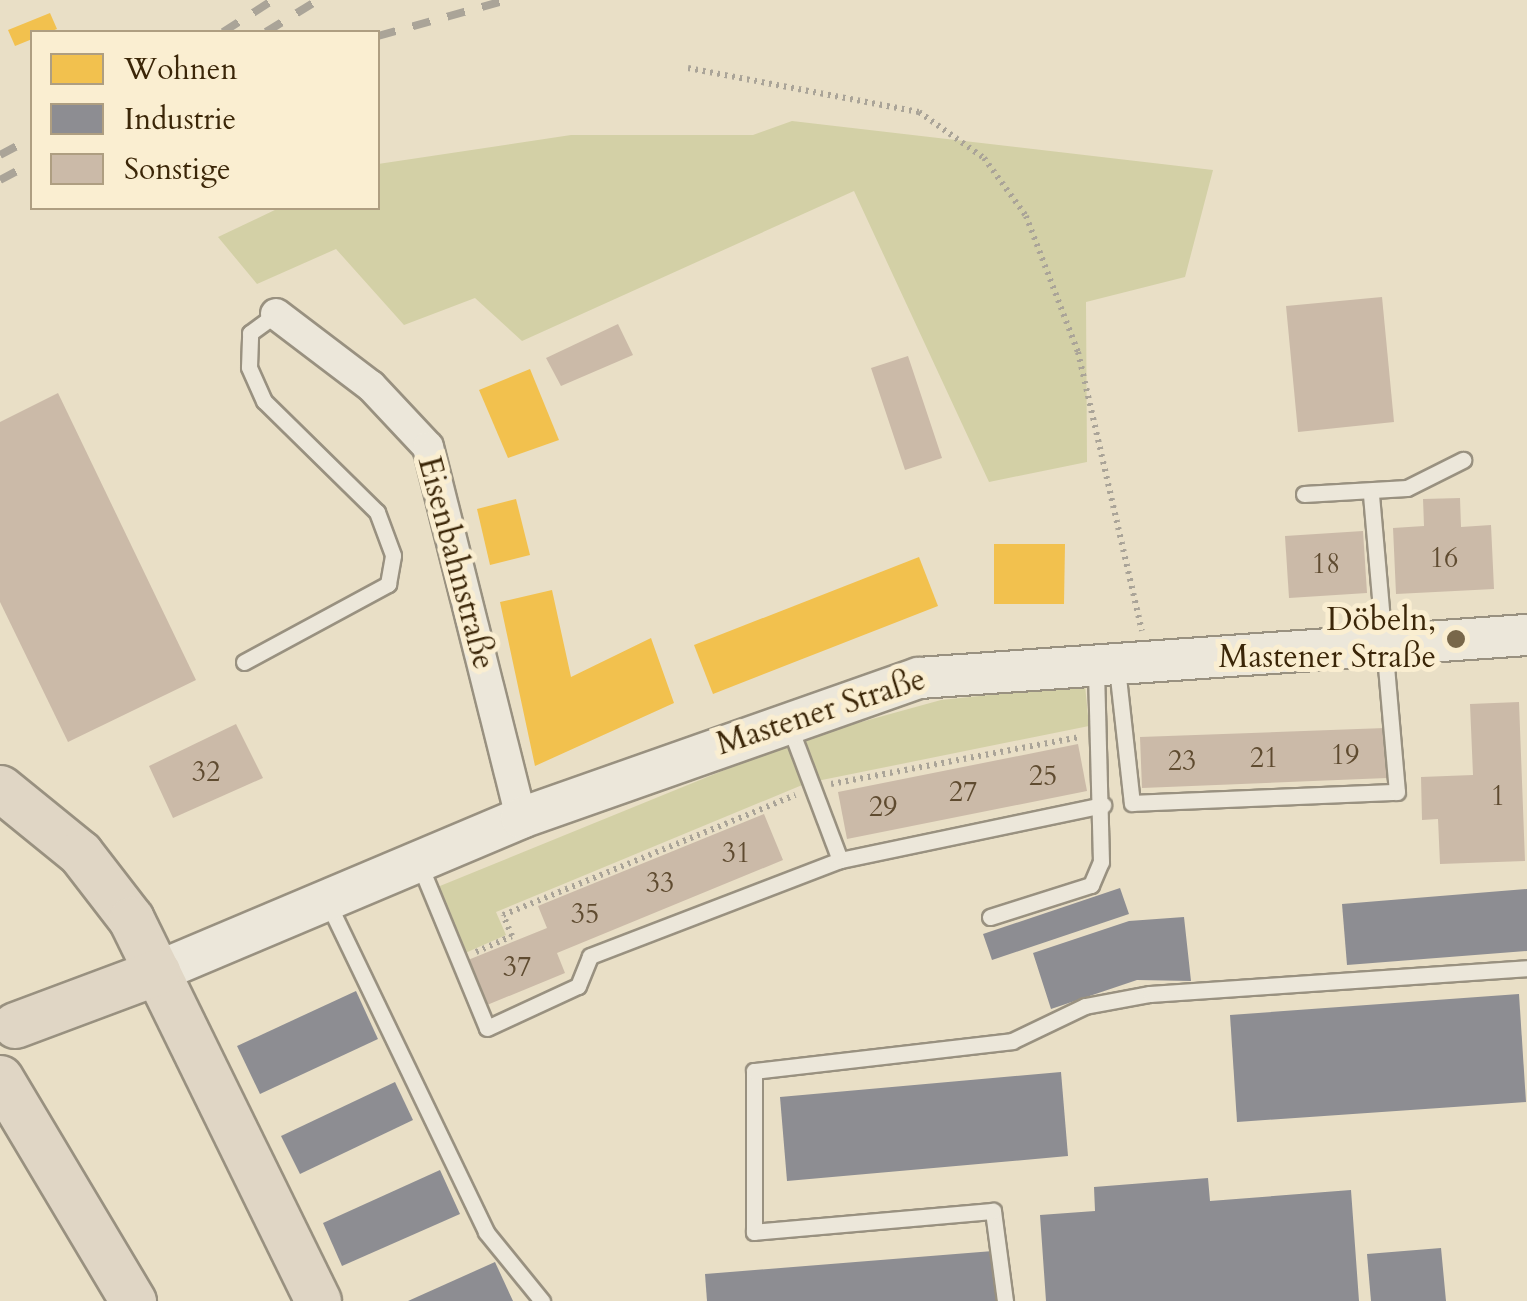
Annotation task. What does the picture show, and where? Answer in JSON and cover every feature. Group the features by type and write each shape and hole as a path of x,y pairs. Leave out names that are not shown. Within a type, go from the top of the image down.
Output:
{"main road":[{"name":"Mastener Straße","path":"157,972 520,818 786,718 919,678 1119,659 1527,635"},
{"path":"0,788 108,886 157,972 318,1301"},
{"path":"15,1025 157,972"},
{"path":"0,1078 133,1301"}],"street":[{"name":"Eisenbahnstraße","path":"276,314 371,386 428,447 520,818"}],"lane":[{"path":"244,662 388,584 393,555 377,512 264,401 249,368 250,333 276,314"},
{"path":"1304,494 1371,492 1423,483 1463,460"},
{"path":"1119,659 1132,803 1397,792 1371,492"},
{"path":"990,918 1091,885 1103,806 1099,733 1119,659"},
{"path":"786,718 840,860"},
{"path":"418,860 456,961 488,1028 578,986 590,956 840,860 1103,806"},
{"path":"325,898 486,1232 542,1301"},
{"path":"1005,1301 993,1211 754,1232 754,1072 1012,1041 1085,1006 1150,994 1527,968"}],"path":[{"path":"688,68 893,104 984,158 1026,216 1078,352 1119,659"},
{"path":"456,961 512,936 503,915 813,787 1099,733"}],"shaded area":[{"path":"792,121 1213,170 1185,277 1086,302 1087,462 989,482 854,191 522,341 475,298 404,325 336,249 257,284 218,237 275,210 380,210 380,164 571,135 753,135"},
{"path":"1085,685 1089,726 807,783 496,912 506,935 463,954 435,888 803,738 941,700"}],"building: Wohnen":[{"path":"50,13 57,29 30,30 30,40 15,46 8,30"},
{"path":"530,369 559,440 508,458 479,390"},
{"path":"516,499 530,555 490,565 477,509"},
{"path":"994,544 1065,544 1064,604 994,604"},
{"path":"919,557 938,606 713,694 694,645"},
{"path":"552,590 571,677 651,638 674,703 535,766 500,602"}],"building: Industrie":[{"path":"1120,888 1129,914 992,960 983,934"},
{"path":"1527,889 1527,951 1347,965 1342,904"},
{"path":"1184,917 1191,981 1137,980 1051,1009 1033,953 1129,921"},
{"path":"356,991 378,1039 260,1094 237,1046"},
{"path":"1519,994 1526,1102 1237,1122 1230,1015"},
{"path":"1061,1072 1068,1156 787,1181 780,1097"},
{"path":"395,1082 413,1120 300,1174 281,1136"},
{"path":"440,1170 460,1214 342,1266 323,1223"},
{"path":"1208,1178 1210,1201 1351,1190 1359,1301 1046,1301 1040,1215 1095,1211 1094,1187"},
{"path":"1441,1248 1446,1301 1371,1301 1367,1254"},
{"path":"993,1251 997,1301 707,1301 705,1274"},
{"path":"495,1262 513,1301 408,1301"}],"building: Sonstige":[{"path":"1382,297 1394,422 1298,432 1286,306"},
{"path":"618,324 633,355 561,386 546,358"},
{"path":"908,356 942,458 905,470 871,368"},
{"path":"58,393 196,680 68,742 0,602 0,422"},
{"path":"1460,498 1461,527 1491,525 1494,589 1396,594 1393,528 1424,526 1423,499"},
{"path":"1363,531 1367,593 1289,598 1285,536"},
{"path":"1519,702 1525,861 1440,864 1438,819 1422,820 1421,777 1473,775 1470,704"},
{"path":"236,724 263,778 173,818 149,766"},
{"path":"1385,728 1387,778 1142,788 1140,737"},
{"path":"1078,744 1087,791 847,839 838,792"},
{"path":"764,814 783,860 557,953 565,973 487,1005 468,960 547,928 538,906"}],"railway":[{"path":"226,30 273,0"},
{"path":"269,30 318,0"},
{"path":"380,35 507,0"},
{"path":"0,155 30,139"},
{"path":"0,180 30,164"}],"place":[{"name":"Döbeln, Mastener Straße","path":"1456,639"}]}
